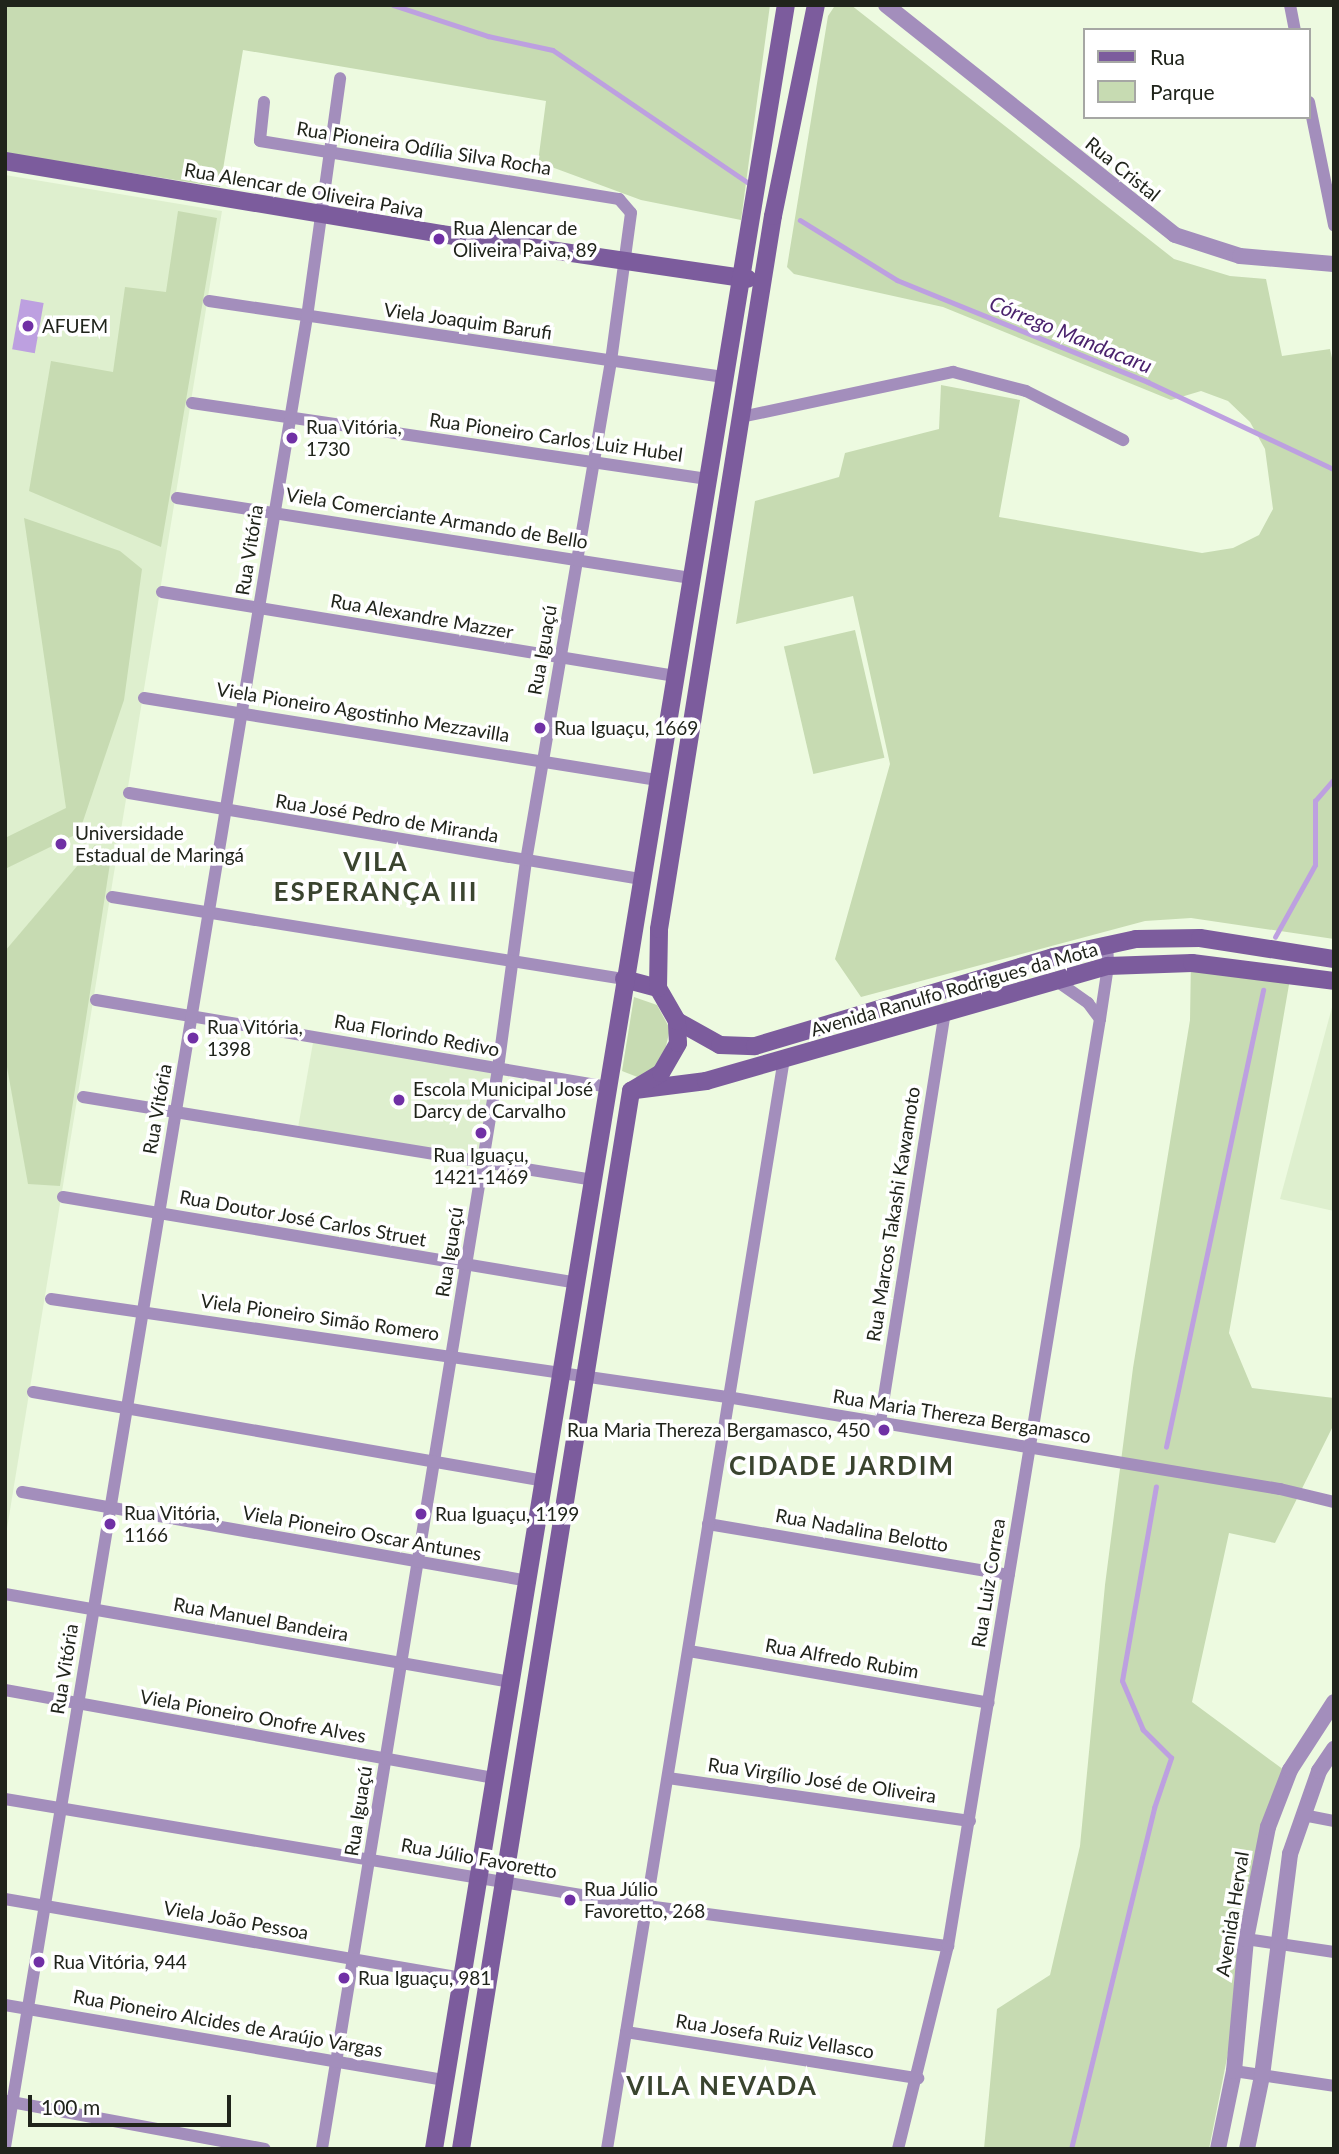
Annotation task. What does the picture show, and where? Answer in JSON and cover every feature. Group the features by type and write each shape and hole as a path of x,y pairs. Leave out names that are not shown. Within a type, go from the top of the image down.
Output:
{"main road":[{"path":"434,2149 493,1778 529,1581 578,1283 624,979 738,278 786,5"},
{"path":"461,2149 631,1091 661,1073 673,1058 677,1021 658,988 659,929 763,281 816,5"},
{"name":"Rua Alencar de Oliveira Paiva","path":"5,161 323,214 763,281"},
{"name":"Avenida Ranulfo Rodrigues da Mota","path":"677,1021 720,1045 755,1046 1107,943 1200,938 1334,959"},
{"name":"Avenida Ranulfo Rodrigues da Mota","path":"608,1087 631,1091 706,1081 1054,979 1108,966 1192,963 1334,981"},
{"path":"624,979 658,988"}],"street":[{"name":"Rua Cristal","path":"886,5 1175,235 1240,256 1334,264"},
{"path":"1290,5 1295,28"},
{"name":"Rua Vitória","path":"5,2147 9,2102 28,2009 307,317 340,78"},
{"name":"Rua Pioneira Odília Silva Rocha","path":"264,102 260,141 619,199"},
{"path":"1311,112 1334,225"},
{"name":"Rua Iguaçú","path":"322,2149 498,1069 526,861 611,361 631,213 619,199"},
{"name":"Viela Joaquim Barufi","path":"209,301 723,377"},
{"path":"741,417 953,372 1026,391 1122,440"},
{"name":"Rua Pioneiro Carlos Luiz Hubel","path":"192,403 707,479"},
{"name":"Viela Comerciante Armando de Bello","path":"177,498 691,578"},
{"name":"Rua Alexandre Mazzer","path":"162,592 675,676"},
{"name":"Viela Pioneiro Agostinho Mezzavilla","path":"145,698 242,711 657,780"},
{"name":"Rua José Pedro de Miranda","path":"129,793 640,879"},
{"path":"112,897 511,958 624,979"},
{"name":"Rua Luiz Correa","path":"898,2149 918,2078 948,1946 970,1821 1100,1019 1108,966 1107,943"},
{"path":"1054,979 1088,1003 1100,1019"},
{"name":"Rua Florindo Redivo","path":"96,1000 608,1087"},
{"name":"Rua Marcos Takashi Kawamoto","path":"880,1422 945,1013"},
{"path":"607,2149 783,1058"},
{"path":"83,1097 594,1180"},
{"name":"Rua Doutor José Carlos Struet","path":"63,1197 578,1283"},
{"name":"Viela Pioneiro Simão Romero","path":"51,1299 452,1355 583,1377"},
{"name":"Rua Maria Thereza Bergamasco","path":"583,1377 880,1422 1334,1502"},
{"path":"33,1392 127,1411 545,1481"},
{"name":"Viela Pioneiro Oscar Antunes","path":"22,1492 529,1581"},
{"name":"Rua Nadalina Belotto","path":"708,1524 1009,1575"},
{"name":"Rua Manuel Bandeira","path":"5,1594 511,1682"},
{"name":"Rua Alfredo Rubim","path":"689,1651 989,1703"},
{"name":"Viela Pioneiro Onofre Alves","path":"5,1690 493,1778"},
{"name":"Avenida Herval","path":"1218,2149 1234,2071 1246,1939 1268,1827 1290,1770 1334,1702"},
{"path":"1247,2149 1262,2076 1276,1942 1290,1854 1303,1815 1334,1749"},
{"name":"Rua Virgílio José de Oliveira","path":"668,1778 970,1821"},
{"name":"Rua Júlio Favoretto","path":"5,1799 647,1906 948,1946"},
{"path":"1303,1815 1334,1821"},
{"name":"Viela João Pessoa","path":"5,1899 460,1978"},
{"path":"1246,1939 1334,1952"},
{"name":"Rua Pioneiro Alcides de Araújo Vargas","path":"5,2005 445,2080"},
{"name":"Rua Josefa Ruiz Vellasco","path":"626,2032 918,2078"},
{"path":"1234,2071 1334,2087"},
{"path":"9,2102 265,2149"}],"shaded area":[{"name":"Universidade Estadual de Maringá","path":"5,175 222,211 5,1541"},
{"name":"AFUEM","path":"21,299 44,303 35,353 12,349"},
{"path":"1334,1000 1334,1211 1280,1199"},
{"name":"Escola Municipal José Darcy de Carvalho","path":"314,1037 498,1069 482,1163 298,1131"}],"green space":[{"path":"5,5 770,5 741,220 641,200 538,162 546,101 243,50 220,187 5,153"},
{"path":"851,5 1174,259 1230,276 1266,279 1282,356 1330,349 1334,367 1334,939 1191,918 1145,921 861,997 835,959 890,764 853,596 736,624 755,501 839,477 845,453 939,429 941,385 1020,400 999,517 1202,553 1233,548 1259,535 1273,509 1265,449 1250,422 1228,401 1201,391 1171,400 943,307 794,274 787,267 828,16 834,7"},
{"path":"178,211 217,218 161,547 29,491 51,361 113,372 125,287 166,292"},
{"path":"24,518 120,551 142,569 124,700 79,833 5,869 5,838 66,808"},
{"path":"855,630 884,758 813,774 784,646"},
{"path":"95,845 111,857 60,1186 28,1184 5,1056 5,951"},
{"path":"1191,959 1291,973 1229,1333 1252,1388 1334,1398 1334,1424 1275,1543 1229,1533 1192,1702 1284,1770 1209,2149 984,2149 997,2009 1050,1975 1080,1846 1105,1585 1133,1368 1190,1020"},
{"path":"634,997 657,1005 670,1029 662,1063 640,1078 622,1071"}],"waterway":[{"name":"Córrego Mandacaru","path":"393,5 488,36 553,50 750,184"},
{"name":"Córrego Mandacaru","path":"800,220 897,280 1148,382 1334,469"},
{"path":"1275,937 1315,865 1315,801 1334,779"},
{"path":"1166,1447 1263,990"},
{"path":"1071,2149 1154,1808 1171,1758 1143,1730 1122,1681 1156,1487"}],"place":[{"name":"Rua Alencar de Oliveira Paiva, 89","path":"439,239"},
{"name":"AFUEM","path":"28,326"},
{"name":"Rua Vitória, 1730","path":"292,438"},
{"name":"Rua Iguaçu, 1669","path":"540,728"},
{"name":"Universidade Estadual de Maringá","path":"61,844"},
{"name":"Rua Vitória, 1398","path":"193,1038"},
{"name":"Escola Municipal José Darcy de Carvalho","path":"399,1100"},
{"name":"Rua Iguaçu, 1421-1469","path":"481,1133"},
{"name":"Rua Maria Thereza Bergamasco, 450","path":"884,1430"},
{"name":"Rua Iguaçu, 1199","path":"421,1514"},
{"name":"Rua Vitória, 1166","path":"110,1524"},
{"name":"Rua Júlio Favoretto, 268","path":"570,1900"},
{"name":"Rua Vitória, 944","path":"39,1962"},
{"name":"Rua Iguaçu, 981","path":"344,1978"}],"district":[{"name":"VILA ESPERANÇA III","path":"376,877"},
{"name":"CIDADE JARDIM","path":"842,1466"},
{"name":"VILA NEVADA","path":"722,2086"}]}
